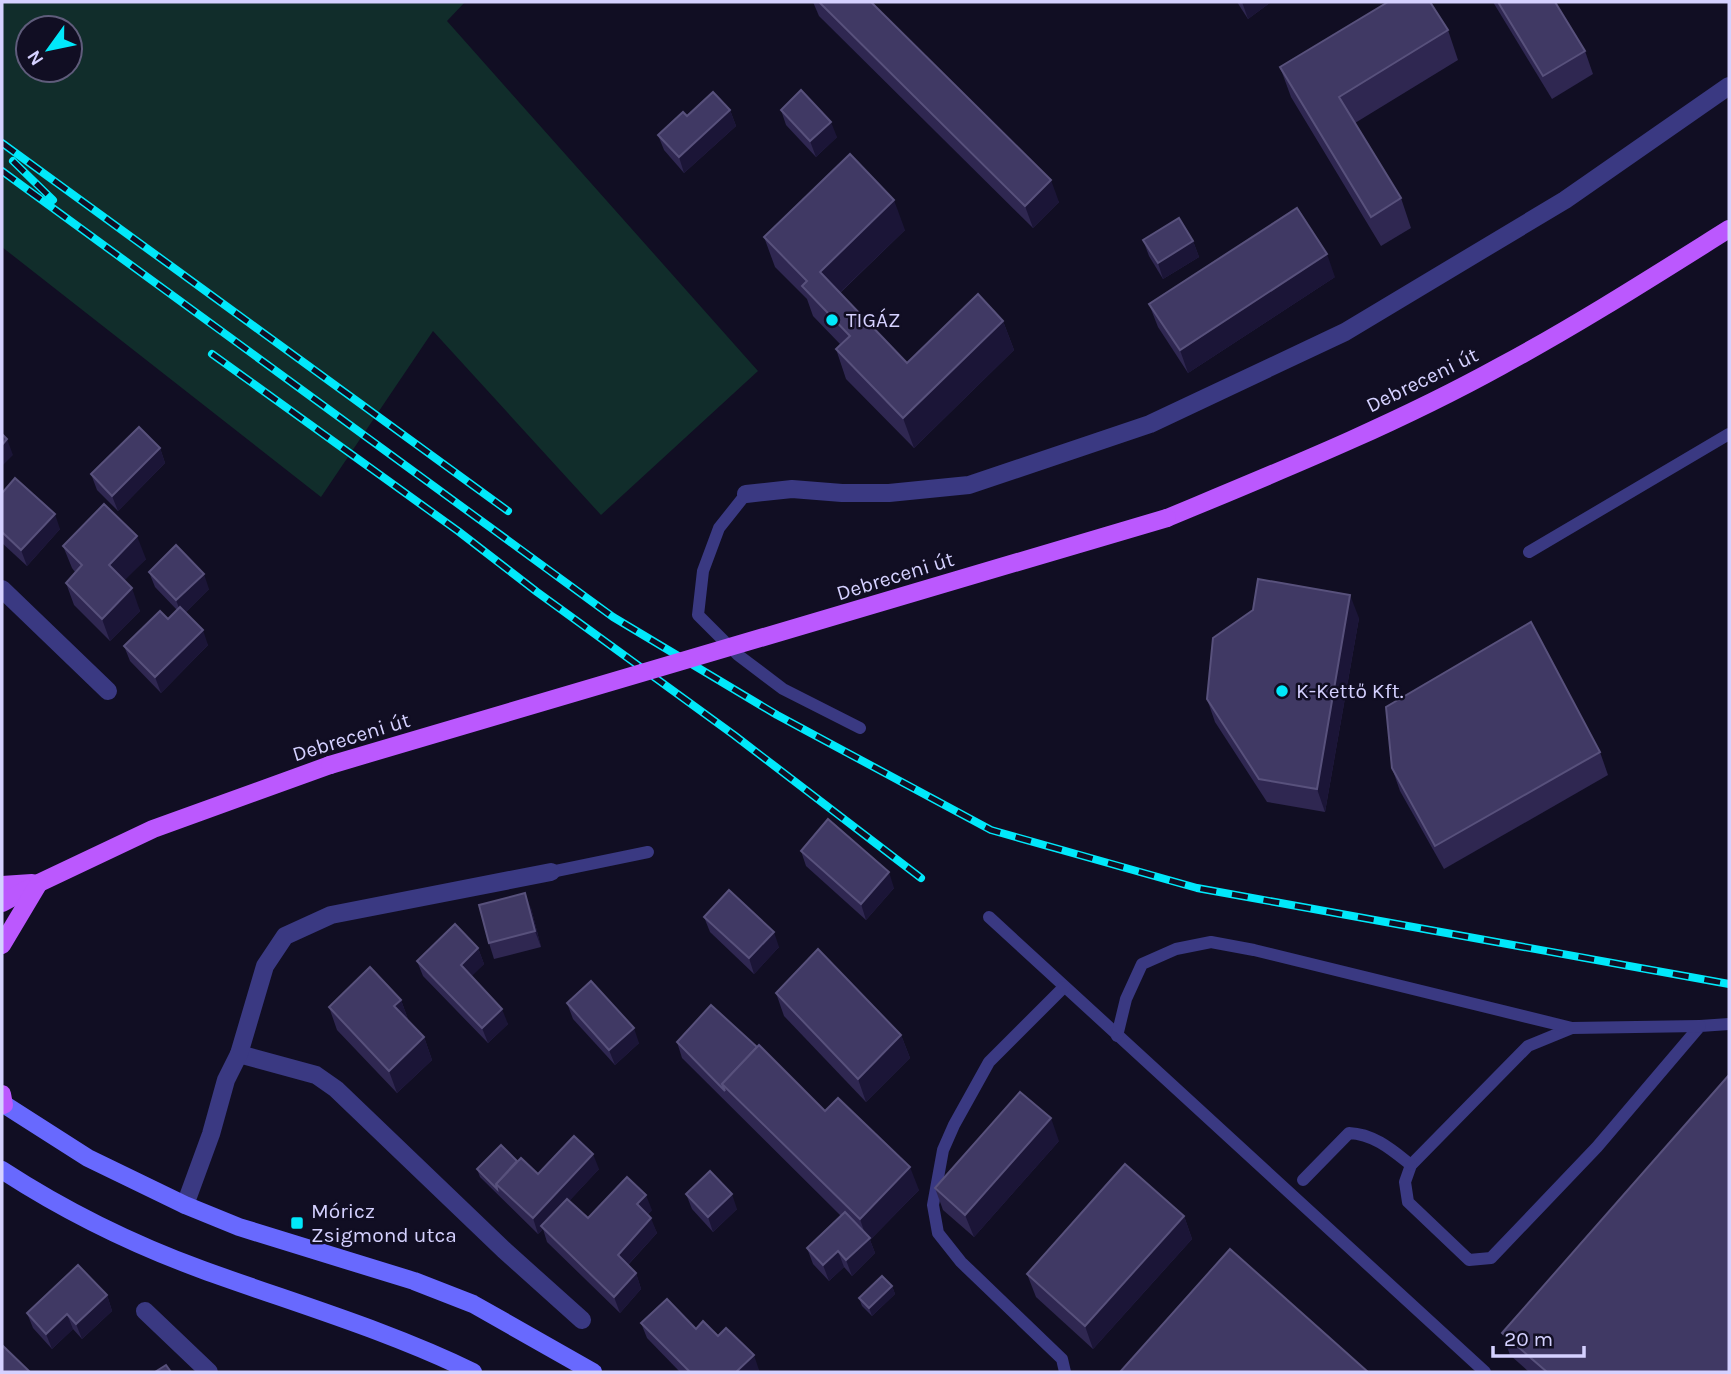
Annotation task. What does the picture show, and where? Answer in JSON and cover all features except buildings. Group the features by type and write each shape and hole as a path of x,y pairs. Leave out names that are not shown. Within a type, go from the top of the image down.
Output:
{"main road":[{"name":"Debreceni út","path":"2,903 153,829 330,765 1167,518 1301,463 1425,406 1491,372 1729,229"},
{"name":"Debreceni út","path":"2,885 39,883"},
{"path":"2,946 39,883"},
{"path":"2,1101 88,1158 185,1205 239,1227 414,1281 473,1304 593,1372"},
{"path":"2,1170 61,1206 114,1233 201,1269 427,1349 473,1372"}],"street":[{"path":"746,494 792,489 889,493 969,485 1150,424 1345,332 1565,200 1729,86"},
{"path":"2,589 108,691"},
{"path":"185,1205 211,1134 226,1080 239,1054 265,966 285,936 331,915 551,872"},
{"path":"239,1054 316,1075 336,1088 504,1250 582,1320"},
{"path":"145,1311 209,1372"}],"lane":[{"path":"1529,552 1729,434"},
{"path":"746,494 719,527 703,571 698,615 738,655 783,689 860,728"},
{"path":"551,872 648,852"},
{"path":"989,917 1485,1372"},
{"path":"1117,1036 1126,999 1142,964 1176,949 1211,942 1254,950 1572,1028 1729,1024"},
{"path":"1064,987 989,1062 943,1150 933,1205 938,1233 961,1262 1062,1359 1065,1372"},
{"path":"1572,1028 1528,1046 1411,1165 1405,1182 1408,1202 1469,1260 1491,1258 1597,1147 1700,1026"},
{"path":"1303,1180 1349,1133 1364,1134 1388,1147 1411,1165"}],"green space":[{"path":"2,2 465,2 447,21 758,371 601,515 433,331 321,497 2,247"}],"railway":[{"path":"2,143 508,511"},
{"path":"13,161 53,200"},
{"path":"2,171 613,617 777,715 991,830 1197,888 1729,984"},
{"path":"212,354 458,531 734,735 921,878"}],"place":[{"name":"TIGÁZ","path":"832,320"},
{"name":"K-Kettő Kft.","path":"1282,691"},
{"name":"Móricz Zsigmond utca","path":"297,1223"}]}
